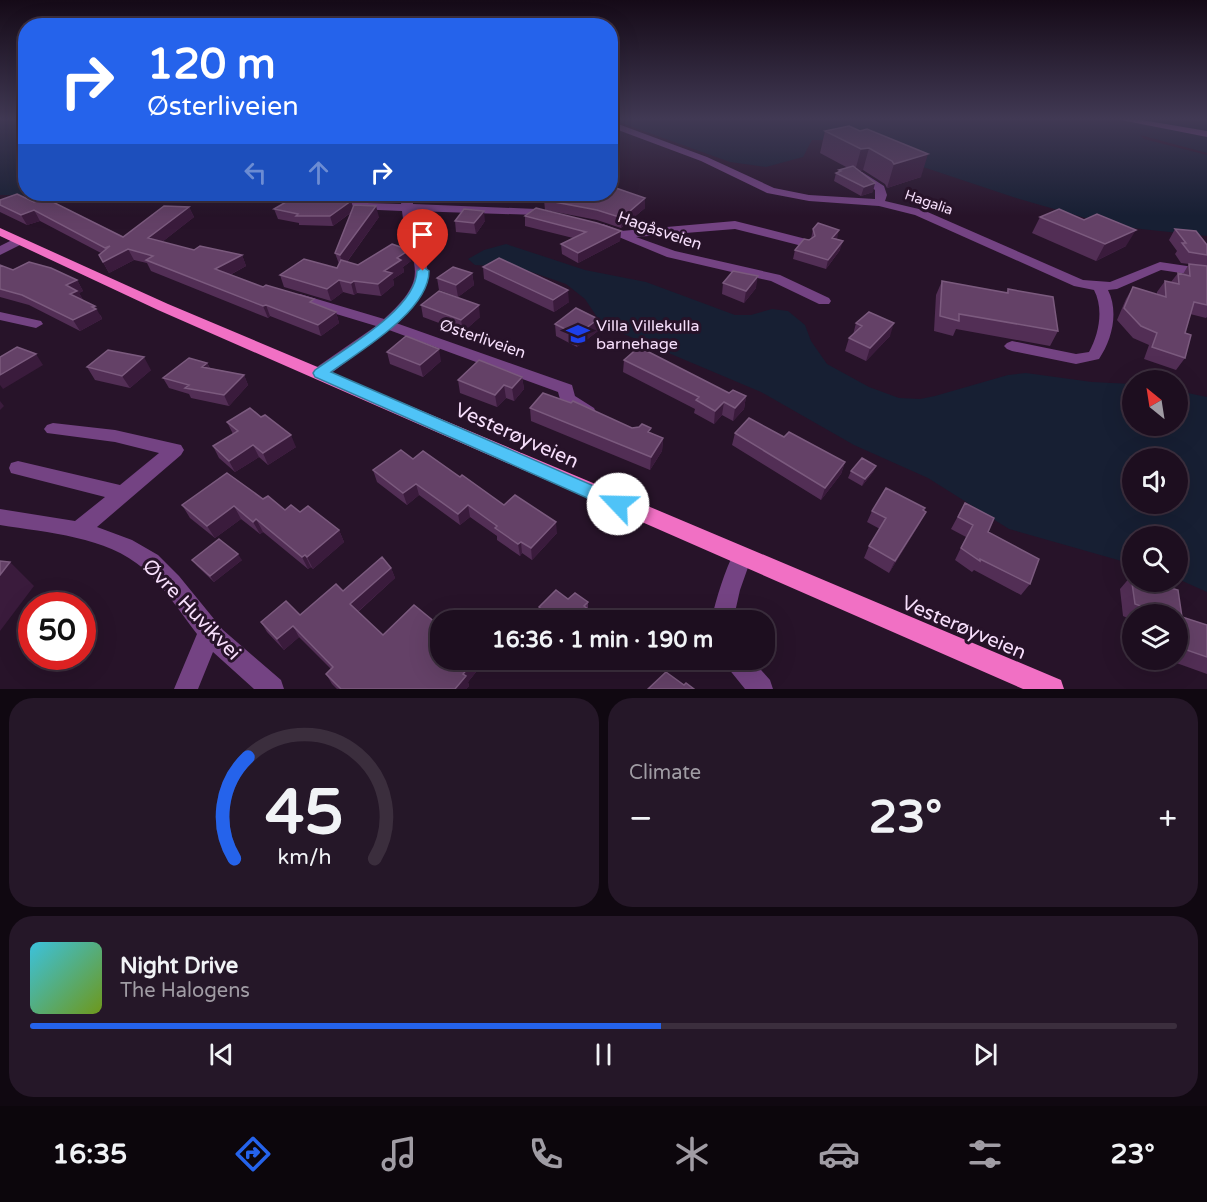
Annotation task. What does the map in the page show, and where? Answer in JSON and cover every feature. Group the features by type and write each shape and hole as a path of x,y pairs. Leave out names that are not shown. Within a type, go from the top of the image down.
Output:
{"main road":[{"name":"Vesterøyveien","path":"0,232 163,307 1052,689"}],"street":[{"name":"Hagalia","path":"682,151 704,159 771,191 809,198 879,203 939,219 1079,283 1099,287 1122,282 1160,266 1207,273"},
{"path":"858,174 880,188 882,195 879,203"},
{"path":"283,201 537,212 559,217"},
{"path":"320,373 387,324 412,301 423,280 420,256 410,229 408,201"},
{"name":"Hagåsveien","path":"591,225 671,254 775,278 824,301"},
{"path":"620,234 735,225 806,243"},
{"path":"0,251 18,241"},
{"path":"1012,346 1076,359 1094,356 1107,307 1099,287"},
{"name":"Østerliveien","path":"286,294 387,324 510,366 566,389 567,399 574,405 603,419"},
{"path":"0,316 36,324"},
{"path":"53,429 115,436 175,450 79,530"},
{"path":"18,468 122,493"},
{"name":"Øvre Huvikvei","path":"0,517 79,530 127,546 156,566 174,585 209,632 272,689"},
{"path":"724,610 741,556"},
{"path":"186,689 209,632"},
{"path":"745,670 761,689"}],"shaded area":[{"path":"0,151 18,151 18,196 0,195"},
{"path":"700,151 806,151 803,157 766,167 730,162"},
{"path":"872,151 1192,151 1207,155 1207,236 1113,226 1016,198"},
{"path":"506,244 585,270 646,282 735,315 751,315 772,309 788,311 805,325 811,341 827,364 869,387 899,398 920,399 1008,375 1026,373 1122,384 1122,436 1188,436 1188,393 1207,397 1207,592 1188,583 1188,526 1122,526 1122,561 1009,529 928,478 854,445 761,392 614,330 597,317 585,299 566,284 520,268 475,265 468,259 484,250"}],"building":[{"path":"875,151 921,151 928,154 894,164"},
{"path":"853,166 875,183 864,187 836,173"},
{"path":"618,189 645,198 622,218 597,210 549,201 618,201"},
{"path":"17,194 18,201 51,201 123,237 164,206 189,207 148,238 194,250 200,246 242,255 215,269 263,287 266,285 314,299 310,302 336,312 318,325 146,260 153,256 128,249 103,262 99,255 110,246 105,248 34,210 21,215 0,205 0,200"},
{"path":"288,201 351,201 330,216 296,216 298,214 274,209"},
{"path":"354,205 376,206 340,255 335,253"},
{"path":"536,208 621,231 578,253 561,244 586,232 525,216"},
{"path":"464,209 484,211 474,223 455,221"},
{"path":"1059,209 1084,220 1097,214 1136,230 1105,244 1040,217"},
{"path":"818,223 839,230 832,238 843,241 828,260 795,250 804,239 809,240 815,236 813,229"},
{"path":"1175,229 1196,231 1207,245 1207,255 1189,252 1182,243 1186,243"},
{"path":"392,244 409,250 397,258 401,260 384,271 392,273 378,284 339,280 327,289 280,275 304,259 337,268 341,260 358,265"},
{"path":"499,258 568,290 553,300 483,267"},
{"path":"29,262 51,268 77,280 66,285 77,291 70,294 95,306 92,307 96,309 73,320 22,295 0,289 0,265 13,270"},
{"path":"1189,264 1207,266 1207,305 1194,302 1185,333 1191,335 1185,358 1152,347 1157,333 1141,326 1124,308 1133,287 1166,297 1165,281 1179,284 1178,273 1190,276"},
{"path":"453,267 472,273 456,285 437,278"},
{"path":"733,271 758,276 746,291 723,283"},
{"path":"942,281 1008,293 1008,289 1053,297 1058,331 959,314 959,321 940,316"},
{"path":"439,291 479,305 461,320 421,305"},
{"path":"576,308 598,319 577,335 555,324"},
{"path":"869,312 894,323 870,348 849,338 862,326 856,323"},
{"path":"406,336 439,349 420,365 387,352"},
{"path":"17,347 36,354 0,375 0,357"},
{"path":"639,347 729,393 733,390 746,396 735,408 724,402 715,411 696,400 699,397 624,360"},
{"path":"108,350 144,357 122,376 87,367"},
{"path":"189,358 207,363 202,367 244,375 224,395 185,388 189,385 163,378"},
{"path":"479,360 522,377 512,388 504,385 495,395 458,380"},
{"path":"543,393 571,403 573,401 632,428 642,424 651,428 648,432 663,438 651,457 530,408"},
{"path":"250,408 261,417 265,415 291,435 263,453 253,445 229,461 213,446 238,431 227,422"},
{"path":"749,418 784,437 789,432 845,462 825,488 735,433"},
{"path":"401,450 413,459 423,451 504,505 515,495 556,522 531,548 521,542 518,544 468,505 458,514 416,484 403,493 373,470"},
{"path":"862,458 876,466 865,479 851,471"},
{"path":"227,473 263,499 268,496 285,510 291,505 300,512 308,506 339,530 307,557 305,555 302,557 256,519 253,522 234,506 207,526 182,505"},
{"path":"886,488 925,508 923,510 926,512 895,561 869,546 886,518 872,511"},
{"path":"965,503 994,518 988,532 1039,559 1030,584 980,559 980,561 961,548 973,525 958,517"},
{"path":"219,539 238,554 210,576 192,560"},
{"path":"382,557 391,568 350,604 383,635 414,605 430,618 430,670 466,670 463,674 466,676 455,689 341,689 326,674 333,667 293,626 277,639 261,622 286,601 300,615 336,584 343,591"},
{"path":"0,561 10,562 0,575"},
{"path":"556,590 568,599 575,593 588,602 584,606 589,610 542,610 539,607"},
{"path":"1133,592 1178,592 1180,604 1135,604"},
{"path":"1188,619 1207,625 1207,657 1188,650"},
{"path":"666,672 684,685 686,683 694,689 648,689"}],"place":[{"name":"Villa Villekulla barnehage","path":"578,334"}],"route":[{"path":"423,271 423,280 412,301 387,324 320,373 618,504"}]}
